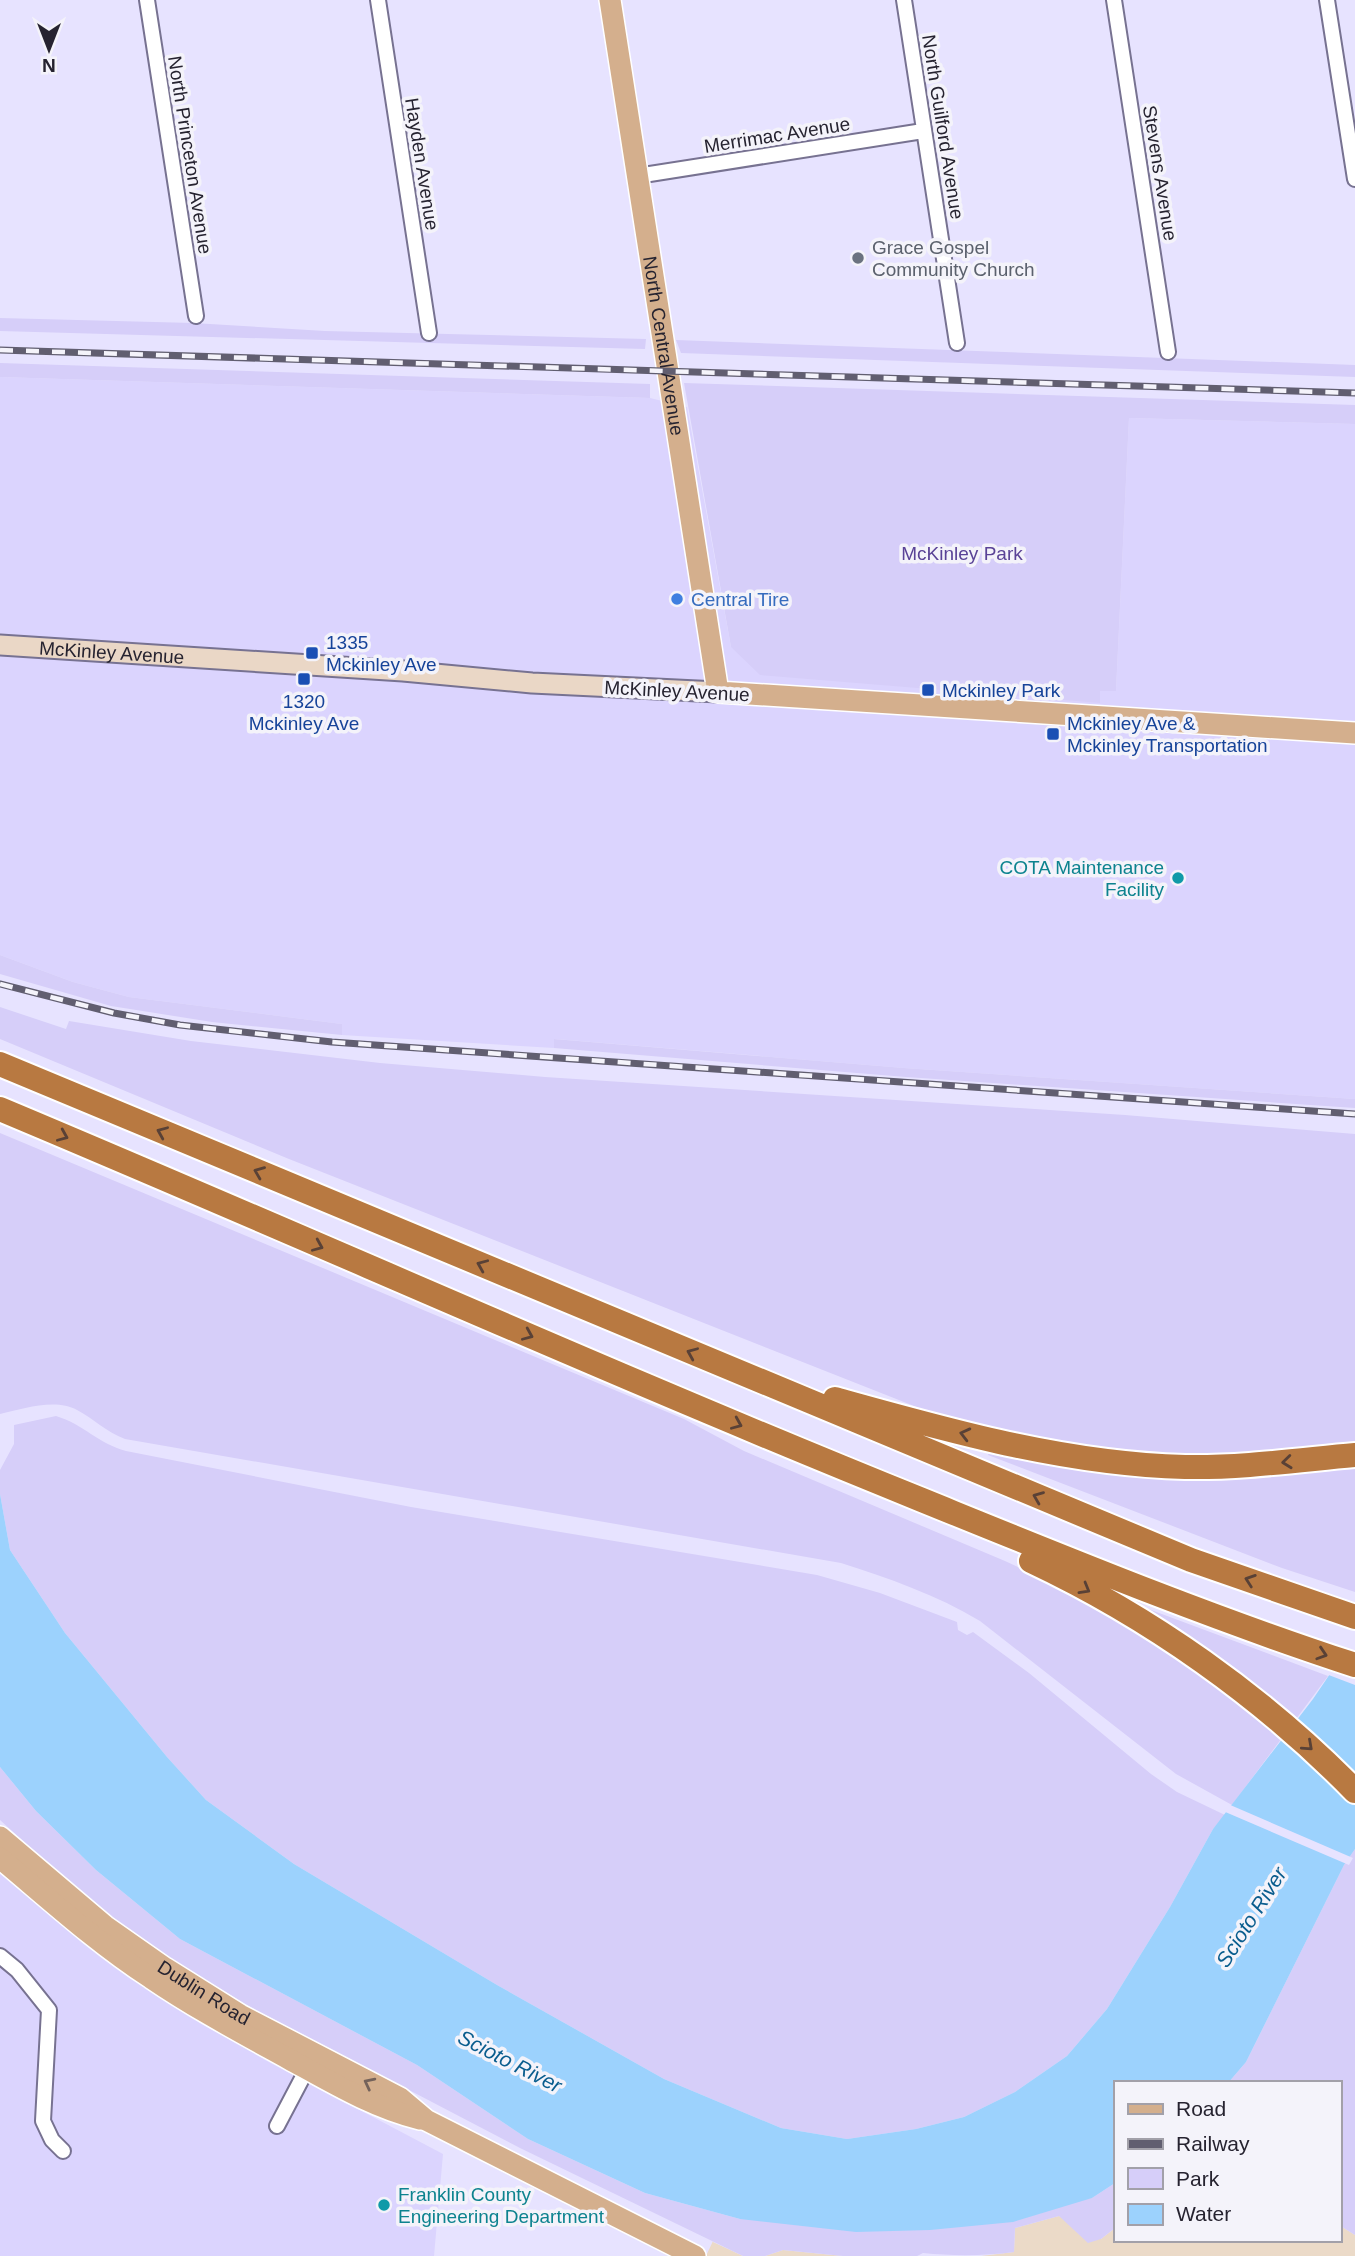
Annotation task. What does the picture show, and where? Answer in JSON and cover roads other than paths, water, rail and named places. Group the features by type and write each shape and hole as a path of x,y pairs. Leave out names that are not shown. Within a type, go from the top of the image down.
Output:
{"highway":[{"path":"0,1064 1191,1560 1355,1617"},
{"path":"0,1109 780,1443 1067,1559 1289,1643 1355,1665"},
{"path":"732,1370 961,1434 1040,1452 1117,1463 1186,1467 1250,1465 1355,1455"},
{"path":"780,1443 1060,1574 1155,1630 1259,1703 1355,1791"}],"main road":[{"name":"North Central Avenue","path":"610,0 718,692"},
{"name":"McKinley Avenue","path":"0,645 402,671 532,683 718,692 1355,733"},
{"name":"Dublin Road","path":"0,1837 105,1926 164,1968 240,2015 401,2098 426,2120"},
{"name":"Dublin Road","path":"0,1858 64,1913 149,1977 222,2022 393,2112 426,2120 695,2256"}],"street":[{"name":"North Princeton Avenue","path":"147,0 196,316"},
{"name":"Hayden Avenue","path":"378,0 429,333"},
{"name":"North Guilford Avenue","path":"904,0 957,343"},
{"name":"Stevens Avenue","path":"1114,0 1168,352"},
{"path":"1327,0 1355,179"},
{"name":"Merrimac Avenue","path":"637,176 923,131"},
{"path":"0,1956 17,1970 50,2010 43,2121 52,2140 63,2151"},
{"path":"277,2126 307,2069"}],"water":[{"name":"Scioto River","path":"0,1494 10,1550 65,1633 206,1800 294,1864 497,1985 664,2079 781,2128 847,2139 916,2129 964,2117 1015,2092 1067,2056 1107,2009 1170,1907 1213,1829 1313,1699 1355,1637 1355,1849 1344,1865 1246,2062 1230,2081 1114,2081 1114,2184 1092,2198 1013,2222 930,2230 856,2232 740,2219 645,2193 528,2139 417,2065 180,1939 96,1870 36,1811 0,1767"}],"railway":[{"path":"0,350 1355,393"},
{"path":"0,984 114,1013 180,1025 332,1042 1355,1114"}],"place":[{"name":"Grace Gospel Community Church","path":"858,258"},
{"name":"Central Tire","path":"677,599"},
{"name":"1335 Mckinley Ave","path":"312,653"},
{"name":"1320 Mckinley Ave","path":"304,679"},
{"name":"Mckinley Park","path":"928,690"},
{"name":"Mckinley Ave & Mckinley Transportation","path":"1053,734"},
{"name":"COTA Maintenance Facility","path":"1178,878"},
{"name":"Franklin County Engineering Department","path":"384,2205"}],"park label":[{"name":"McKinley Park","path":"962,553"}]}
